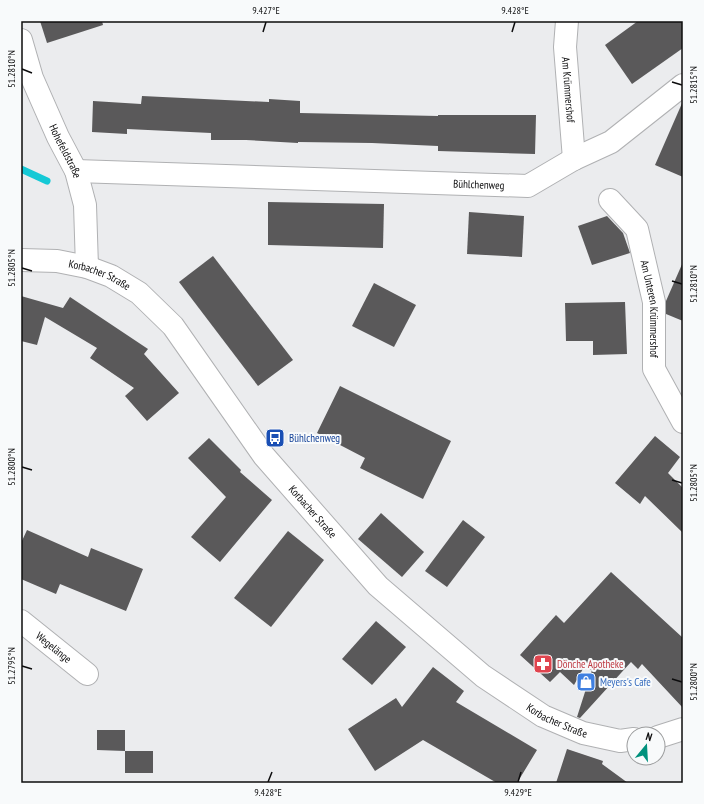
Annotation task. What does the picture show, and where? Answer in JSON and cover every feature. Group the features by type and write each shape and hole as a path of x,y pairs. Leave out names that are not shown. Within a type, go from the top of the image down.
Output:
{"street":[{"name":"Am Krümmershof","path":"567,21 565,47 574,159"},
{"name":"Hohefeldstraße","path":"21,40 32,78 58,137 76,171 85,205 87,267"},
{"name":"Bühlchenweg","path":"76,171 528,186 574,159 611,142 683,85"},
{"name":"Am Unteren Krümmershof","path":"610,200 637,229 654,302 654,369 683,422"},
{"name":"Korbacher Straße","path":"21,260 56,261 87,267 111,276 139,293 173,326 264,456 378,586 483,676 543,716 583,733 620,741 626,740"},
{"name":"Wegelänge","path":"21,621 87,674"},
{"path":"666,734 683,729"}],"building":[{"path":"40,21 102,21 103,25 47,43"},
{"path":"638,21 683,21 683,48 632,84 605,45"},
{"path":"142,96 269,102 269,99 300,101 300,113 438,116 536,115 535,154 438,151 438,146 372,143 298,143 246,140 211,140 211,133 127,129 127,134 92,132 93,101 141,104"},
{"path":"683,101 683,177 655,165"},
{"path":"268,202 384,204 383,248 268,245"},
{"path":"469,212 524,216 522,257 467,254"},
{"path":"607,216 623,233 630,253 592,265 578,226"},
{"path":"213,256 293,360 258,386 179,282"},
{"path":"683,262 683,321 666,314 666,301"},
{"path":"374,283 416,305 394,347 352,326"},
{"path":"21,296 63,308 70,297 148,349 144,354 179,393 147,421 125,396 134,388 90,358 97,348 45,317 37,345 21,341"},
{"path":"625,302 627,354 593,355 593,341 566,341 565,303"},
{"path":"340,386 451,441 423,499 360,468 365,458 317,433"},
{"path":"655,436 680,457 668,473 683,488 683,533 645,496 640,504 615,483"},
{"path":"209,438 241,470 240,472 272,500 220,562 191,537 226,497 188,458"},
{"path":"381,513 424,552 402,577 358,539"},
{"path":"463,520 485,537 447,587 425,571"},
{"path":"27,530 88,557 91,548 143,569 126,611 60,584 56,594 21,579 21,543"},
{"path":"288,531 324,560 271,627 234,598"},
{"path":"611,572 683,638 683,708 642,664 638,669 631,662 580,718 577,717 592,670 584,667 574,685 560,672 550,682 520,655 556,615 564,623"},
{"path":"376,621 406,647 372,685 342,659"},
{"path":"433,667 464,691 456,702 537,750 517,783 497,783 423,740 375,771 348,729 396,698 402,707"},
{"path":"97,730 125,730 125,751 97,750"},
{"path":"567,749 603,761 602,764 628,783 556,783"},
{"path":"125,751 153,751 153,773 125,773"}],"waterway":[{"path":"21,169 47,181"}],"place":[{"name":"Bühlchenweg","path":"275,438"},
{"name":"Dönche Apotheke","path":"543,664"},
{"name":"Meyers's Cafe","path":"586,682"}]}
